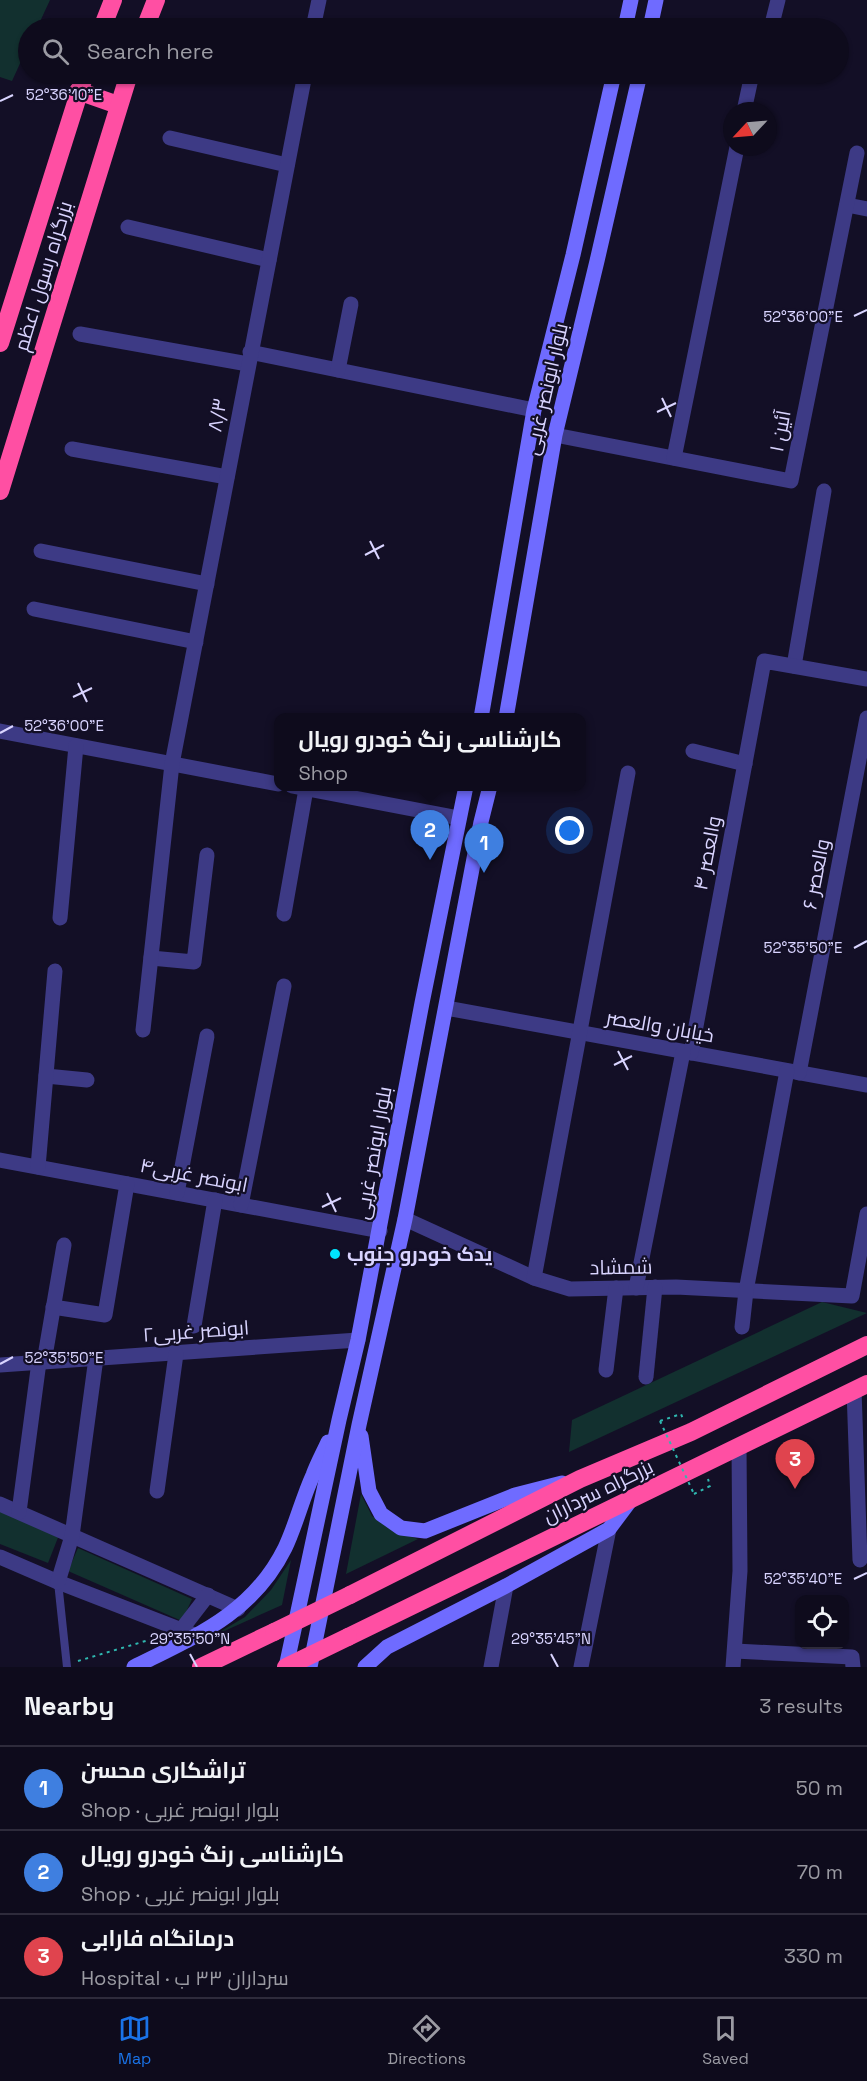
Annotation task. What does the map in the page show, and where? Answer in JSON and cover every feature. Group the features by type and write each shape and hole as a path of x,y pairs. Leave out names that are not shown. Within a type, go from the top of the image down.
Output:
{"highway":[{"path":"106,18 113,0"},
{"path":"150,18 156,0"},
{"name":"بزرگراه رسول اعظم","path":"0,343 81,84"},
{"path":"85,84 118,105"},
{"name":"بزرگراه رسول اعظم","path":"0,491 125,84"},
{"name":"بزرگراه سرداران","path":"201,1667 580,1479 691,1432 867,1345"},
{"name":"بزرگراه سرداران","path":"286,1667 861,1387"}],"main road":[{"path":"627,18 631,0"},
{"path":"652,18 656,0"},
{"name":"بلوار ابونصر غربی","path":"482,713 534,410 573,255 612,84"},
{"name":"بلوار ابونصر غربی","path":"507,713 555,435 638,84"},
{"path":"513,529 538,532"},
{"name":"بلوار ابونصر غربی","path":"286,1667 358,1340 465,791"},
{"path":"310,1667 359,1425 405,1218 489,791"},
{"path":"134,1667 197,1636 238,1609 268,1577 285,1547 313,1475 339,1420"},
{"path":"359,1425 369,1491 381,1514 401,1528 425,1531 515,1495 580,1479"},
{"path":"365,1667 387,1647 506,1586 609,1529 630,1501"}],"street":[{"path":"315,18 319,0"},
{"path":"774,18 778,0"},
{"name":"۸/۳","path":"143,1030 172,764 303,84"},
{"path":"746,102 750,84"},
{"path":"170,138 287,165"},
{"name":"آئین ۱","path":"555,435 791,482 857,153"},
{"path":"674,458 735,156"},
{"path":"847,205 867,209"},
{"path":"128,227 269,260"},
{"path":"338,369 351,304"},
{"path":"80,334 338,369 534,410"},
{"path":"72,449 227,477"},
{"path":"824,492 794,666 867,679"},
{"path":"41,551 207,584"},
{"path":"34,609 196,642"},
{"name":"والعصر ۴","path":"636,1288 687,1052 764,661 794,666"},
{"name":"والعصر ۶","path":"742,1326 746,1291 867,718"},
{"path":"0,731 274,783"},
{"path":"60,918 76,746"},
{"path":"693,751 745,764"},
{"path":"534,1278 628,773"},
{"path":"285,914 299,791"},
{"path":"315,791 459,818"},
{"path":"151,958 194,962 207,855"},
{"path":"38,1167 56,971"},
{"path":"241,1205 284,986"},
{"name":"خیابان والعصر","path":"446,1008 867,1085"},
{"path":"177,1193 207,1036"},
{"path":"46,1076 87,1080"},
{"name":"۴ابونصر غربی","path":"0,1160 380,1231"},
{"path":"53,1307 105,1315 127,1184"},
{"path":"194,1326 215,1200"},
{"name":"شمشاد","path":"405,1218 534,1278 570,1290 655,1287 852,1296 867,1214"},
{"path":"19,1512 41,1362 64,1245"},
{"path":"645,1377 655,1287"},
{"path":"606,1370 616,1288"},
{"name":"۲ابونصر غربی","path":"0,1365 358,1340"},
{"path":"157,1491 176,1354"},
{"path":"58,1582 72,1536 96,1358"},
{"path":"860,1560 861,1387"},
{"path":"734,1667 740,1571 739,1446"},
{"path":"0,1504 238,1609"},
{"path":"581,1667 609,1529"},
{"path":"0,1557 197,1636"},
{"path":"491,1667 506,1586"},
{"path":"181,1630 208,1595"},
{"path":"735,1651 852,1657 853,1667"}],"lane":[{"path":"58,1582 67,1666"}],"path":[{"path":"681,1414 660,1421 694,1494 710,1486"},
{"path":"67,1666 181,1630"}],"green space":[{"path":"0,0 50,0 42,18 18,18 18,68 12,81 0,77"},
{"path":"822,1302 867,1313 569,1452 572,1420"},
{"path":"361,1494 372,1516 393,1531 418,1539 346,1574"},
{"path":"0,1511 59,1535 48,1563 0,1544"},
{"path":"78,1548 192,1599 182,1621 68,1571"},
{"path":"291,1560 282,1605 211,1637 245,1617 271,1590"}],"place":[{"name":"کارشناسی رنگ خودرو رویال","path":"430,860"},
{"name":"تراشکاری محسن","path":"484,873"},
{"name":"یدک خودرو جنوب","path":"335,1254"},
{"name":"درمانگاه فارابی","path":"795,1489"}]}
